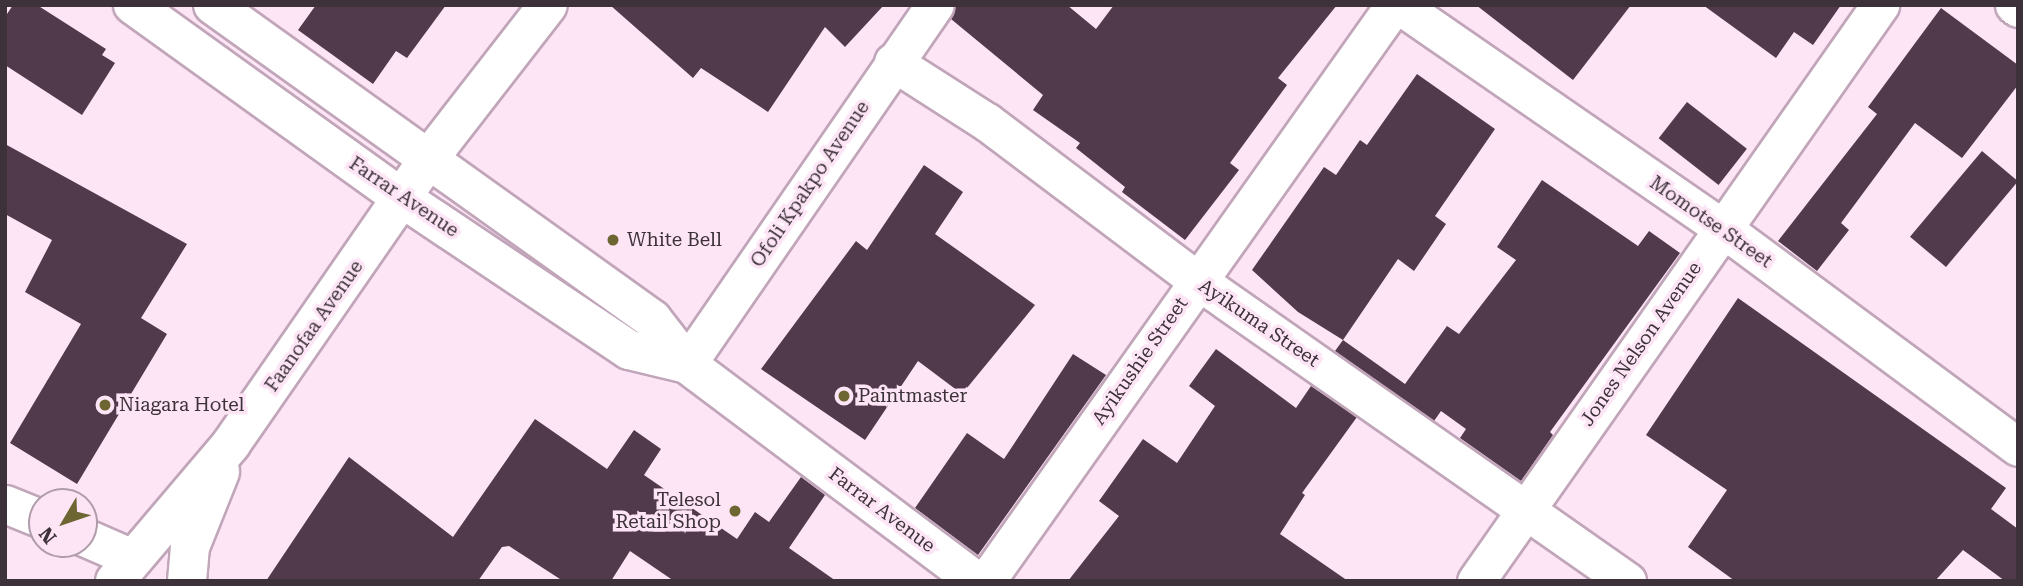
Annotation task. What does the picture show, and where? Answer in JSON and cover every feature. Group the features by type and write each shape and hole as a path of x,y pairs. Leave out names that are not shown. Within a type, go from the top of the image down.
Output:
{"main road":[{"name":"Farrar Avenue","path":"133,5 402,198 629,350 687,364"},
{"name":"Farrar Avenue","path":"213,5 430,157 652,319 687,364 976,581"},
{"name":"Faanofaa Avenue","path":"123,569 232,444 430,157 548,5"},
{"path":"187,581 190,547 232,444"}],"street":[{"name":"Ofoli Kpakpo Avenue","path":"687,364 893,62 935,5"},
{"name":"Momotse Street","path":"1397,5 1722,228 2018,447"},
{"name":"Ayikushie Street","path":"986,581 1197,281 1397,5"},
{"name":"Jones Nelson Avenue","path":"1476,581 1880,5"},
{"name":"Ayikuma Street","path":"893,62 987,122 1197,281 1627,581"},
{"path":"5,504 28,513"},
{"path":"98,548 123,569"}],"building":[{"path":"13,5 37,5 106,49 102,55 115,63 82,115 5,65 5,17"},
{"path":"316,5 446,5 407,58 396,51 373,84 298,30"},
{"path":"610,5 884,5 845,47 825,27 768,112 701,68 693,78"},
{"path":"956,5 1067,5 1096,29 1114,5 1337,5 1278,78 1287,85 1230,163 1239,170 1185,240 1122,192 1125,187 1076,148 1080,143 1033,110 1043,95 951,19"},
{"path":"1476,5 1631,5 1573,80"},
{"path":"1703,5 1841,5 1813,45 1794,32 1776,58"},
{"path":"1941,8 2018,65 2018,85 1962,158 1915,123 1841,223 1849,230 1817,271 1778,241 1877,114 1868,107"},
{"path":"1417,74 1495,129 1435,216 1446,224 1414,271 1398,259 1343,340 1298,312 1252,270 1324,167 1336,175 1360,140 1367,145"},
{"path":"1687,102 1747,149 1719,185 1659,138"},
{"path":"5,144 187,244 141,318 167,334 77,484 10,443 81,324 25,292 52,240 5,214"},
{"path":"1982,151 2018,181 1946,267 1910,237"},
{"path":"924,165 963,192 935,234 1035,305 962,394 918,361 865,440 761,369 856,241 867,250"},
{"path":"1542,180 1638,246 1649,231 1680,253 1550,432 1553,435 1521,481 1460,438 1466,429 1441,411 1434,421 1335,351 1343,340 1405,384 1447,326 1459,334 1516,260 1497,247"},
{"path":"1738,298 2006,488 1991,509 2018,529 2018,581 2005,581 1963,550 1935,581 1735,581 1688,547 1727,490 1646,435"},
{"path":"1216,349 1296,408 1311,386 1357,417 1302,493 1305,495 1280,534 1348,581 1068,581 1119,516 1099,501 1143,439 1177,463 1215,406 1189,386"},
{"path":"1073,354 1106,375 978,555 915,508 967,433 1004,459"},
{"path":"535,419 607,469 634,430 661,449 644,475 737,539 755,512 769,522 801,477 825,495 789,548 836,581 674,581 630,551 611,581 563,581 509,546 502,547 478,581 266,581 349,457 453,537"}],"place":[{"name":"White Bell","path":"613,240"},
{"name":"Paintmaster","path":"844,396"},
{"name":"Niagara Hotel","path":"105,405"},
{"name":"Telesol Retail Shop","path":"735,511"}]}
